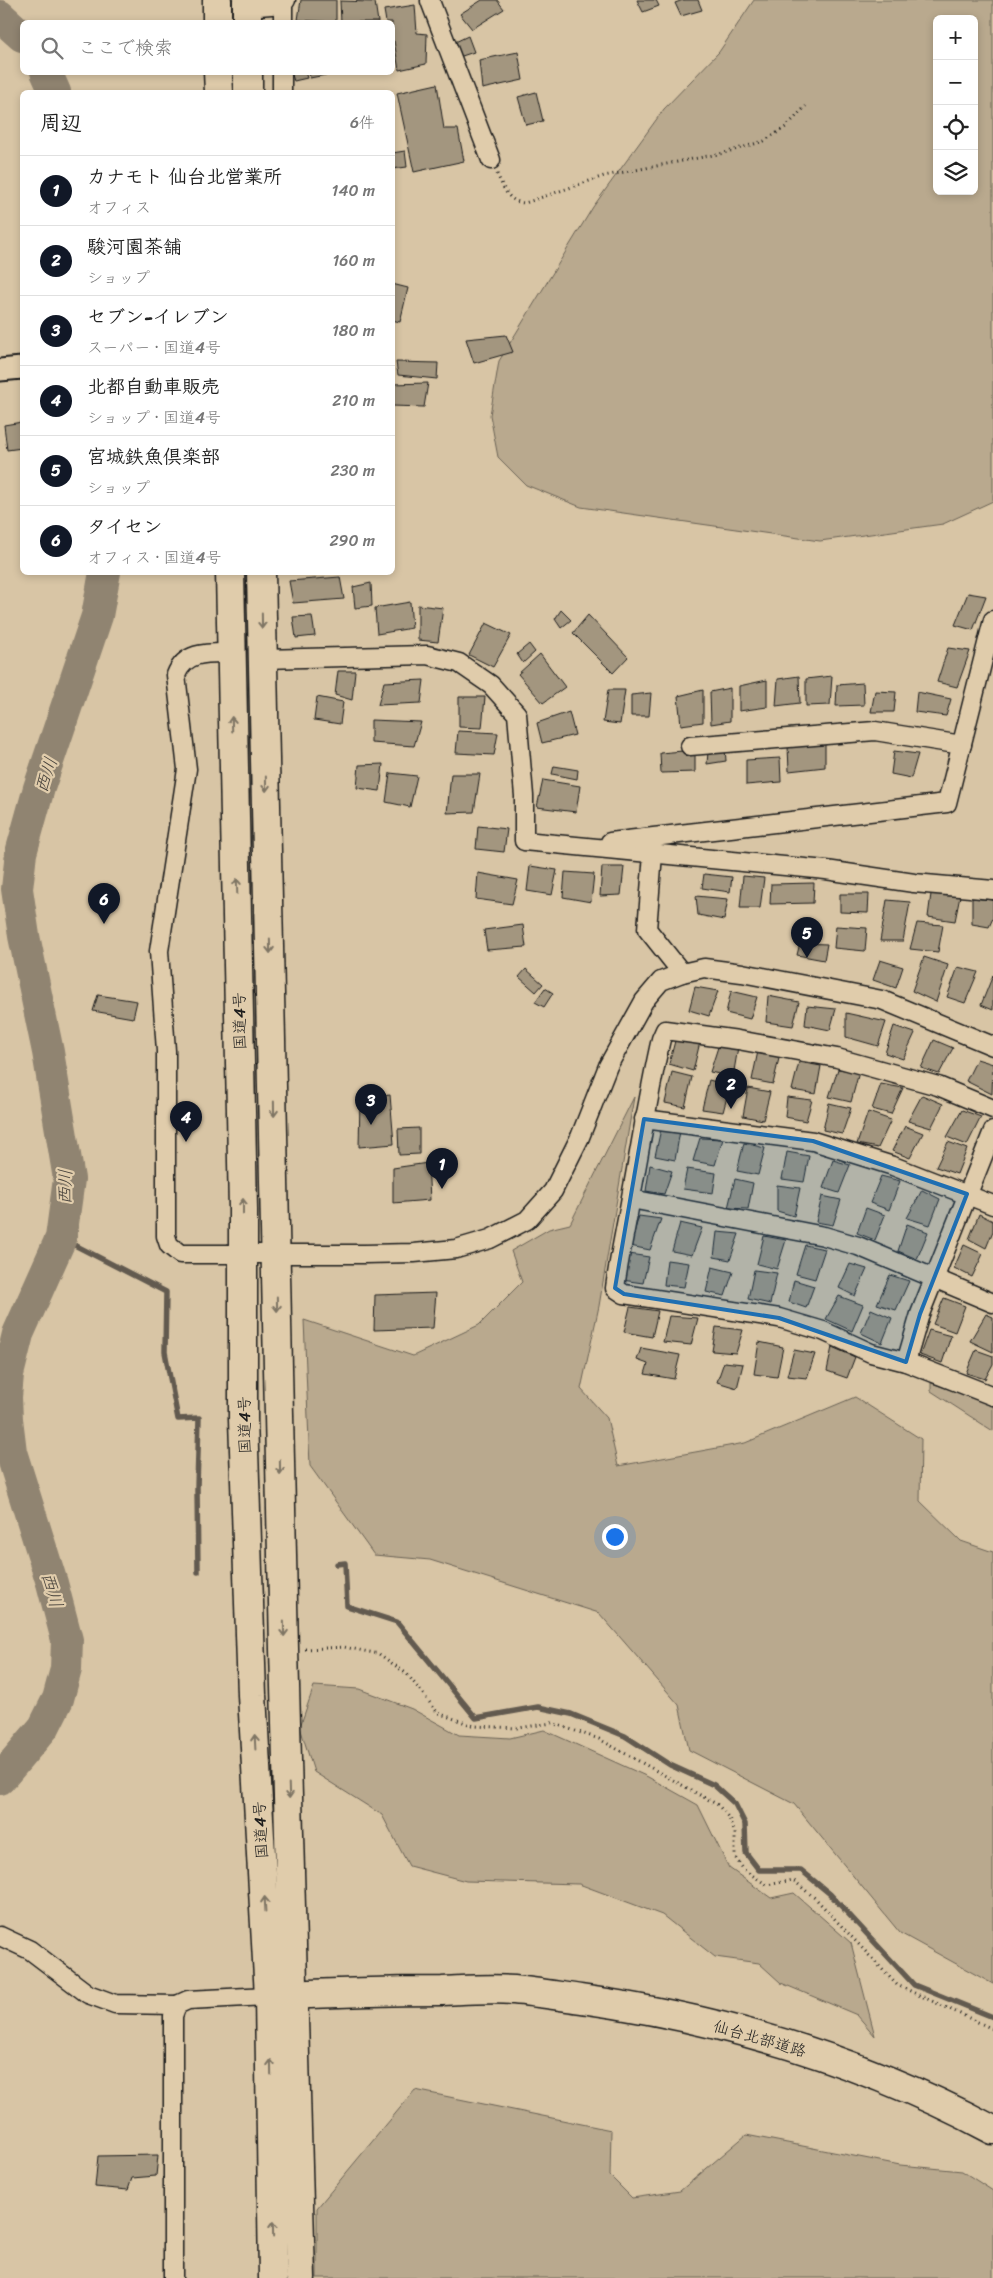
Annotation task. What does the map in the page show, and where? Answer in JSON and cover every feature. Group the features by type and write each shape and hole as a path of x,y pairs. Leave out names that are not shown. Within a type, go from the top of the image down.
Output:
{"highway":[{"path":"217,0 218,20"},
{"path":"218,75 219,90"},
{"path":"248,75 248,90"},
{"name":"国道4号","path":"230,575 230,653 238,933 244,1419 252,1675 282,1996 301,2278"},
{"name":"国道4号","path":"261,575 284,1649 282,1996 273,2278"},
{"name":"仙台北部道路","path":"282,1996 335,1991 514,1990 623,2005 759,2036 845,2064 956,2111 993,2130"}],"street":[{"path":"430,0 491,160"},
{"path":"247,10 285,2 283,20"},
{"path":"282,75 282,90"},
{"path":"0,370 20,368"},
{"path":"577,846 947,804 993,620"},
{"path":"230,653 195,656 180,664 176,675 187,769 159,951 166,1051 166,1236 169,1245 180,1254 414,1253 456,1249 490,1239 527,1220 553,1191 580,1137 608,1066 644,1001 661,981 682,972 704,968 742,973 882,1000 993,1046"},
{"path":"263,659 427,655 458,662 491,686 517,714 524,796 524,841 826,870 914,883 993,890"},
{"path":"690,746 875,731 962,745"},
{"path":"653,854 647,929 682,972"},
{"path":"993,1109 938,1086 837,1058 738,1040 666,1030 659,1046 644,1119 631,1200 619,1252 615,1288 624,1294 779,1318 823,1331 871,1353 906,1362 993,1396"},
{"path":"644,1119 813,1141 893,1166 993,1205"},
{"path":"906,1362 920,1314 934,1276 993,1131"},
{"path":"631,1200 824,1236 858,1246 993,1302"},
{"path":"0,1936 30,1950 88,1994 115,2004 177,2005 188,2000 282,1996"},
{"path":"172,2278 173,2016 177,2005"}],"path":[{"path":"491,160 505,192 515,202 525,204 604,176 724,153 764,141 786,127 806,106"},
{"path":"284,1649 344,1647 379,1654 408,1674 438,1713 474,1726 519,1728 552,1723 599,1739 718,1804 729,1818 734,1832 735,1857 744,1870 767,1885 793,1880 816,1899 897,1985 993,2028"}],"highlighted area":[{"path":"644,1119 813,1141 967,1194 920,1314 906,1362 779,1318 624,1294 615,1288"}],"shaded area":[{"path":"754,0 993,0 993,501 943,524 820,541 581,507 526,485 498,457 490,415 499,361 593,207 664,109 719,52"},
{"path":"634,1097 599,1306 581,1389 607,1418 618,1466 745,1443 855,1397 921,1439 920,1501 961,1541 993,1552 993,1984 900,1933 794,1804 689,1750 679,1705 599,1613 430,1560 374,1555 310,1466 304,1320 413,1356 479,1325 522,1282 511,1251 549,1229 570,1224"},
{"path":"931,1383 993,1404 993,1431 931,1391"},
{"path":"314,1686 359,1689 412,1709 459,1735 510,1738 544,1730 648,1777 698,1805 729,1868 771,1898 794,1893 851,1943 875,2036 857,2015 781,1983 759,1963 715,1957 662,1915 579,1884 466,1881 409,1866 382,1815 314,1772 300,1727"},
{"path":"415,2090 611,2130 610,2176 632,2198 680,2191 746,2135 900,2165 962,2171 993,2191 993,2278 317,2278 317,2208"}],"building":[{"path":"301,0 336,0 336,20 298,20"},
{"path":"482,0 497,0 504,9 472,29 460,14"},
{"path":"637,0 656,0 659,6 643,12"},
{"path":"683,0 698,0 702,10 681,16 675,3"},
{"path":"340,1 375,2 378,20 341,20"},
{"path":"415,5 417,33 427,34 426,64 399,70 395,47 395,20 386,20 384,10"},
{"path":"468,36 474,52 456,58 451,44"},
{"path":"518,52 523,80 482,89 479,60"},
{"path":"292,75 306,75 307,78 294,81"},
{"path":"310,75 326,75 310,78"},
{"path":"437,84 444,129 458,129 464,161 414,172 397,93"},
{"path":"536,92 543,121 526,125 518,97"},
{"path":"405,151 407,167 395,169 395,153"},
{"path":"395,285 408,288 400,322 395,321"},
{"path":"506,335 513,352 474,363 466,339"},
{"path":"396,362 438,363 437,379 398,375"},
{"path":"428,383 424,407 395,406 395,384"},
{"path":"20,422 20,448 7,450 4,425"},
{"path":"340,577 344,599 293,603 289,581"},
{"path":"371,583 372,606 355,608 353,587"},
{"path":"968,593 986,596 973,630 955,625"},
{"path":"410,602 412,628 377,634 375,608"},
{"path":"418,605 443,608 438,642 418,640"},
{"path":"561,610 571,620 561,628 555,619"},
{"path":"588,615 628,657 613,673 573,633"},
{"path":"312,616 315,636 296,638 293,617"},
{"path":"486,623 511,635 493,667 469,655"},
{"path":"529,644 535,652 523,663 517,654"},
{"path":"948,648 970,651 957,687 937,682"},
{"path":"540,654 565,687 543,703 518,674"},
{"path":"338,671 355,671 352,700 335,695"},
{"path":"799,676 800,703 776,706 778,679"},
{"path":"832,676 830,705 806,706 806,679"},
{"path":"424,680 421,703 378,705 384,682"},
{"path":"767,680 767,707 739,711 739,686"},
{"path":"863,683 864,705 836,706 837,685"},
{"path":"730,688 730,721 711,724 710,692"},
{"path":"608,690 625,690 620,724 603,722"},
{"path":"703,690 703,722 681,725 678,696"},
{"path":"875,691 896,692 894,712 871,712"},
{"path":"917,692 951,699 946,716 915,712"},
{"path":"651,693 649,716 631,716 631,695"},
{"path":"317,697 343,702 340,724 314,720"},
{"path":"459,697 485,697 482,728 459,727"},
{"path":"569,712 575,735 542,743 537,723"},
{"path":"371,720 421,722 414,746 371,743"},
{"path":"458,731 498,733 494,755 456,753"},
{"path":"825,744 825,767 789,771 788,746"},
{"path":"725,748 726,761 707,764 708,752"},
{"path":"695,750 695,772 661,773 660,753"},
{"path":"894,751 918,754 911,778 891,774"},
{"path":"780,758 781,782 746,785 746,760"},
{"path":"383,764 380,791 357,788 359,765"},
{"path":"554,766 578,770 577,779 552,774"},
{"path":"390,773 417,776 410,807 386,802"},
{"path":"451,774 480,774 474,812 447,813"},
{"path":"543,780 580,786 576,812 537,807"},
{"path":"478,826 507,829 504,852 476,849"},
{"path":"530,866 557,870 552,895 527,891"},
{"path":"602,867 624,867 621,895 600,896"},
{"path":"565,872 594,874 591,902 563,897"},
{"path":"478,873 518,880 512,904 476,899"},
{"path":"704,874 732,877 730,892 702,888"},
{"path":"743,876 764,878 760,908 740,908"},
{"path":"814,883 813,903 770,904 771,884"},
{"path":"840,894 869,894 868,913 840,912"},
{"path":"931,894 960,896 955,921 928,917"},
{"path":"696,896 728,899 724,920 698,915"},
{"path":"972,898 993,900 993,918 989,927 972,924"},
{"path":"887,900 910,902 903,941 880,941"},
{"path":"917,923 943,925 938,952 910,949"},
{"path":"523,925 526,947 487,950 484,930"},
{"path":"836,926 867,928 865,951 834,948"},
{"path":"800,943 827,944 824,960 797,955"},
{"path":"924,957 948,965 936,1002 912,991"},
{"path":"880,960 903,967 896,988 873,980"},
{"path":"958,967 978,972 965,1003 947,997"},
{"path":"526,969 543,984 536,992 519,977"},
{"path":"993,975 993,1010 981,1005"},
{"path":"695,987 718,991 709,1016 689,1010"},
{"path":"545,988 553,993 544,1007 535,1002"},
{"path":"731,991 757,997 750,1019 726,1013"},
{"path":"98,995 137,1001 133,1018 93,1011"},
{"path":"768,996 799,1002 793,1026 766,1022"},
{"path":"807,1006 836,1009 830,1030 805,1025"},
{"path":"846,1013 886,1022 878,1046 846,1037"},
{"path":"894,1026 915,1033 903,1059 885,1053"},
{"path":"676,1037 700,1042 693,1071 669,1064"},
{"path":"934,1040 953,1048 939,1074 921,1068"},
{"path":"719,1044 738,1047 733,1077 710,1072"},
{"path":"758,1051 780,1054 773,1084 752,1080"},
{"path":"977,1059 993,1064 992,1094 966,1081"},
{"path":"799,1062 821,1066 816,1094 792,1090"},
{"path":"838,1069 859,1072 851,1102 829,1097"},
{"path":"672,1072 692,1077 685,1107 665,1103"},
{"path":"709,1080 730,1086 723,1112 702,1109"},
{"path":"881,1084 903,1088 891,1114 872,1109"},
{"path":"748,1088 770,1092 763,1120 743,1116"},
{"path":"390,1095 394,1144 359,1147 360,1099"},
{"path":"922,1095 943,1104 931,1128 908,1121"},
{"path":"787,1097 812,1100 806,1121 785,1117"},
{"path":"829,1103 851,1108 842,1134 823,1130"},
{"path":"962,1110 981,1117 967,1145 947,1137"},
{"path":"868,1112 891,1120 878,1148 857,1144"},
{"path":"905,1126 923,1133 910,1158 892,1151"},
{"path":"419,1128 419,1154 399,1155 398,1129"},
{"path":"661,1129 680,1131 675,1160 655,1156"},
{"path":"700,1138 723,1139 715,1165 693,1161"},
{"path":"948,1142 967,1149 957,1174 936,1167"},
{"path":"744,1143 765,1148 758,1175 737,1171"},
{"path":"787,1152 809,1156 804,1182 782,1179"},
{"path":"833,1160 850,1165 839,1193 823,1188"},
{"path":"428,1163 430,1200 393,1203 393,1168"},
{"path":"650,1165 672,1171 664,1194 646,1191"},
{"path":"687,1169 716,1173 713,1193 683,1189"},
{"path":"881,1176 900,1181 889,1210 870,1203"},
{"path":"735,1179 753,1183 748,1209 728,1208"},
{"path":"777,1185 800,1188 794,1216 777,1211"},
{"path":"922,1190 940,1199 930,1225 907,1218"},
{"path":"822,1196 841,1200 833,1225 816,1222"},
{"path":"866,1208 885,1215 875,1240 857,1233"},
{"path":"979,1214 993,1221 993,1231 986,1248 969,1239"},
{"path":"639,1216 661,1219 650,1250 630,1246"},
{"path":"680,1223 702,1228 692,1255 672,1251"},
{"path":"907,1224 928,1232 917,1259 898,1251"},
{"path":"717,1232 739,1234 730,1260 714,1257"},
{"path":"764,1236 786,1240 777,1269 757,1264"},
{"path":"805,1245 825,1249 815,1279 796,1274"},
{"path":"964,1245 983,1254 972,1277 954,1268"},
{"path":"629,1254 649,1257 643,1283 622,1280"},
{"path":"667,1260 689,1263 684,1287 664,1285"},
{"path":"850,1264 867,1269 855,1296 839,1288"},
{"path":"712,1267 733,1272 725,1296 706,1292"},
{"path":"754,1270 777,1273 770,1304 748,1299"},
{"path":"890,1275 909,1281 896,1310 877,1304"},
{"path":"794,1280 814,1286 806,1308 789,1302"},
{"path":"436,1293 433,1328 374,1330 375,1295"},
{"path":"839,1296 863,1305 852,1331 826,1319"},
{"path":"944,1298 965,1306 955,1332 933,1324"},
{"path":"630,1307 658,1311 652,1337 624,1332"},
{"path":"871,1309 892,1318 882,1343 861,1333"},
{"path":"986,1314 993,1317 993,1352 970,1341"},
{"path":"669,1316 698,1318 691,1345 663,1342"},
{"path":"716,1327 743,1330 736,1353 712,1351"},
{"path":"929,1330 951,1336 942,1363 920,1355"},
{"path":"759,1342 783,1347 777,1377 754,1374"},
{"path":"832,1347 855,1357 847,1378 827,1371"},
{"path":"641,1348 680,1355 674,1379 645,1374 648,1364 637,1360"},
{"path":"794,1350 815,1354 807,1378 787,1376"},
{"path":"976,1350 993,1356 993,1364 985,1379 966,1373"},
{"path":"724,1362 743,1364 737,1388 717,1382"},
{"path":"158,2155 156,2176 132,2178 128,2190 95,2187 98,2156"}],"waterway":[{"name":"西川","path":"0,16 20,34"},
{"name":"西川","path":"47,75 54,90"},
{"name":"西川","path":"0,1779 44,1727 58,1699 66,1669 67,1640 52,1583 11,1452 7,1419 8,1374 18,1334 61,1238 69,1179 48,1052 24,936 17,889 21,853 39,788 97,616 104,575"},
{"path":"61,1238 166,1292 165,1352 178,1419 199,1418 197,1487 198,1572"},
{"path":"337,1564 345,1563 347,1606 397,1622 476,1718 538,1707 571,1714 625,1736 670,1765 714,1785 735,1804 745,1824 746,1853 759,1870 801,1870 830,1894 914,1985 993,2017"}],"place":[{"name":"タイセン","path":"104,924"},
{"name":"宮城鉄魚倶楽部","path":"807,958"},
{"name":"駿河園茶舗","path":"731,1109"},
{"name":"セブン-イレブン","path":"371,1125"},
{"name":"北都自動車販売","path":"186,1142"},
{"name":"カナモト 仙台北営業所","path":"442,1189"}]}
